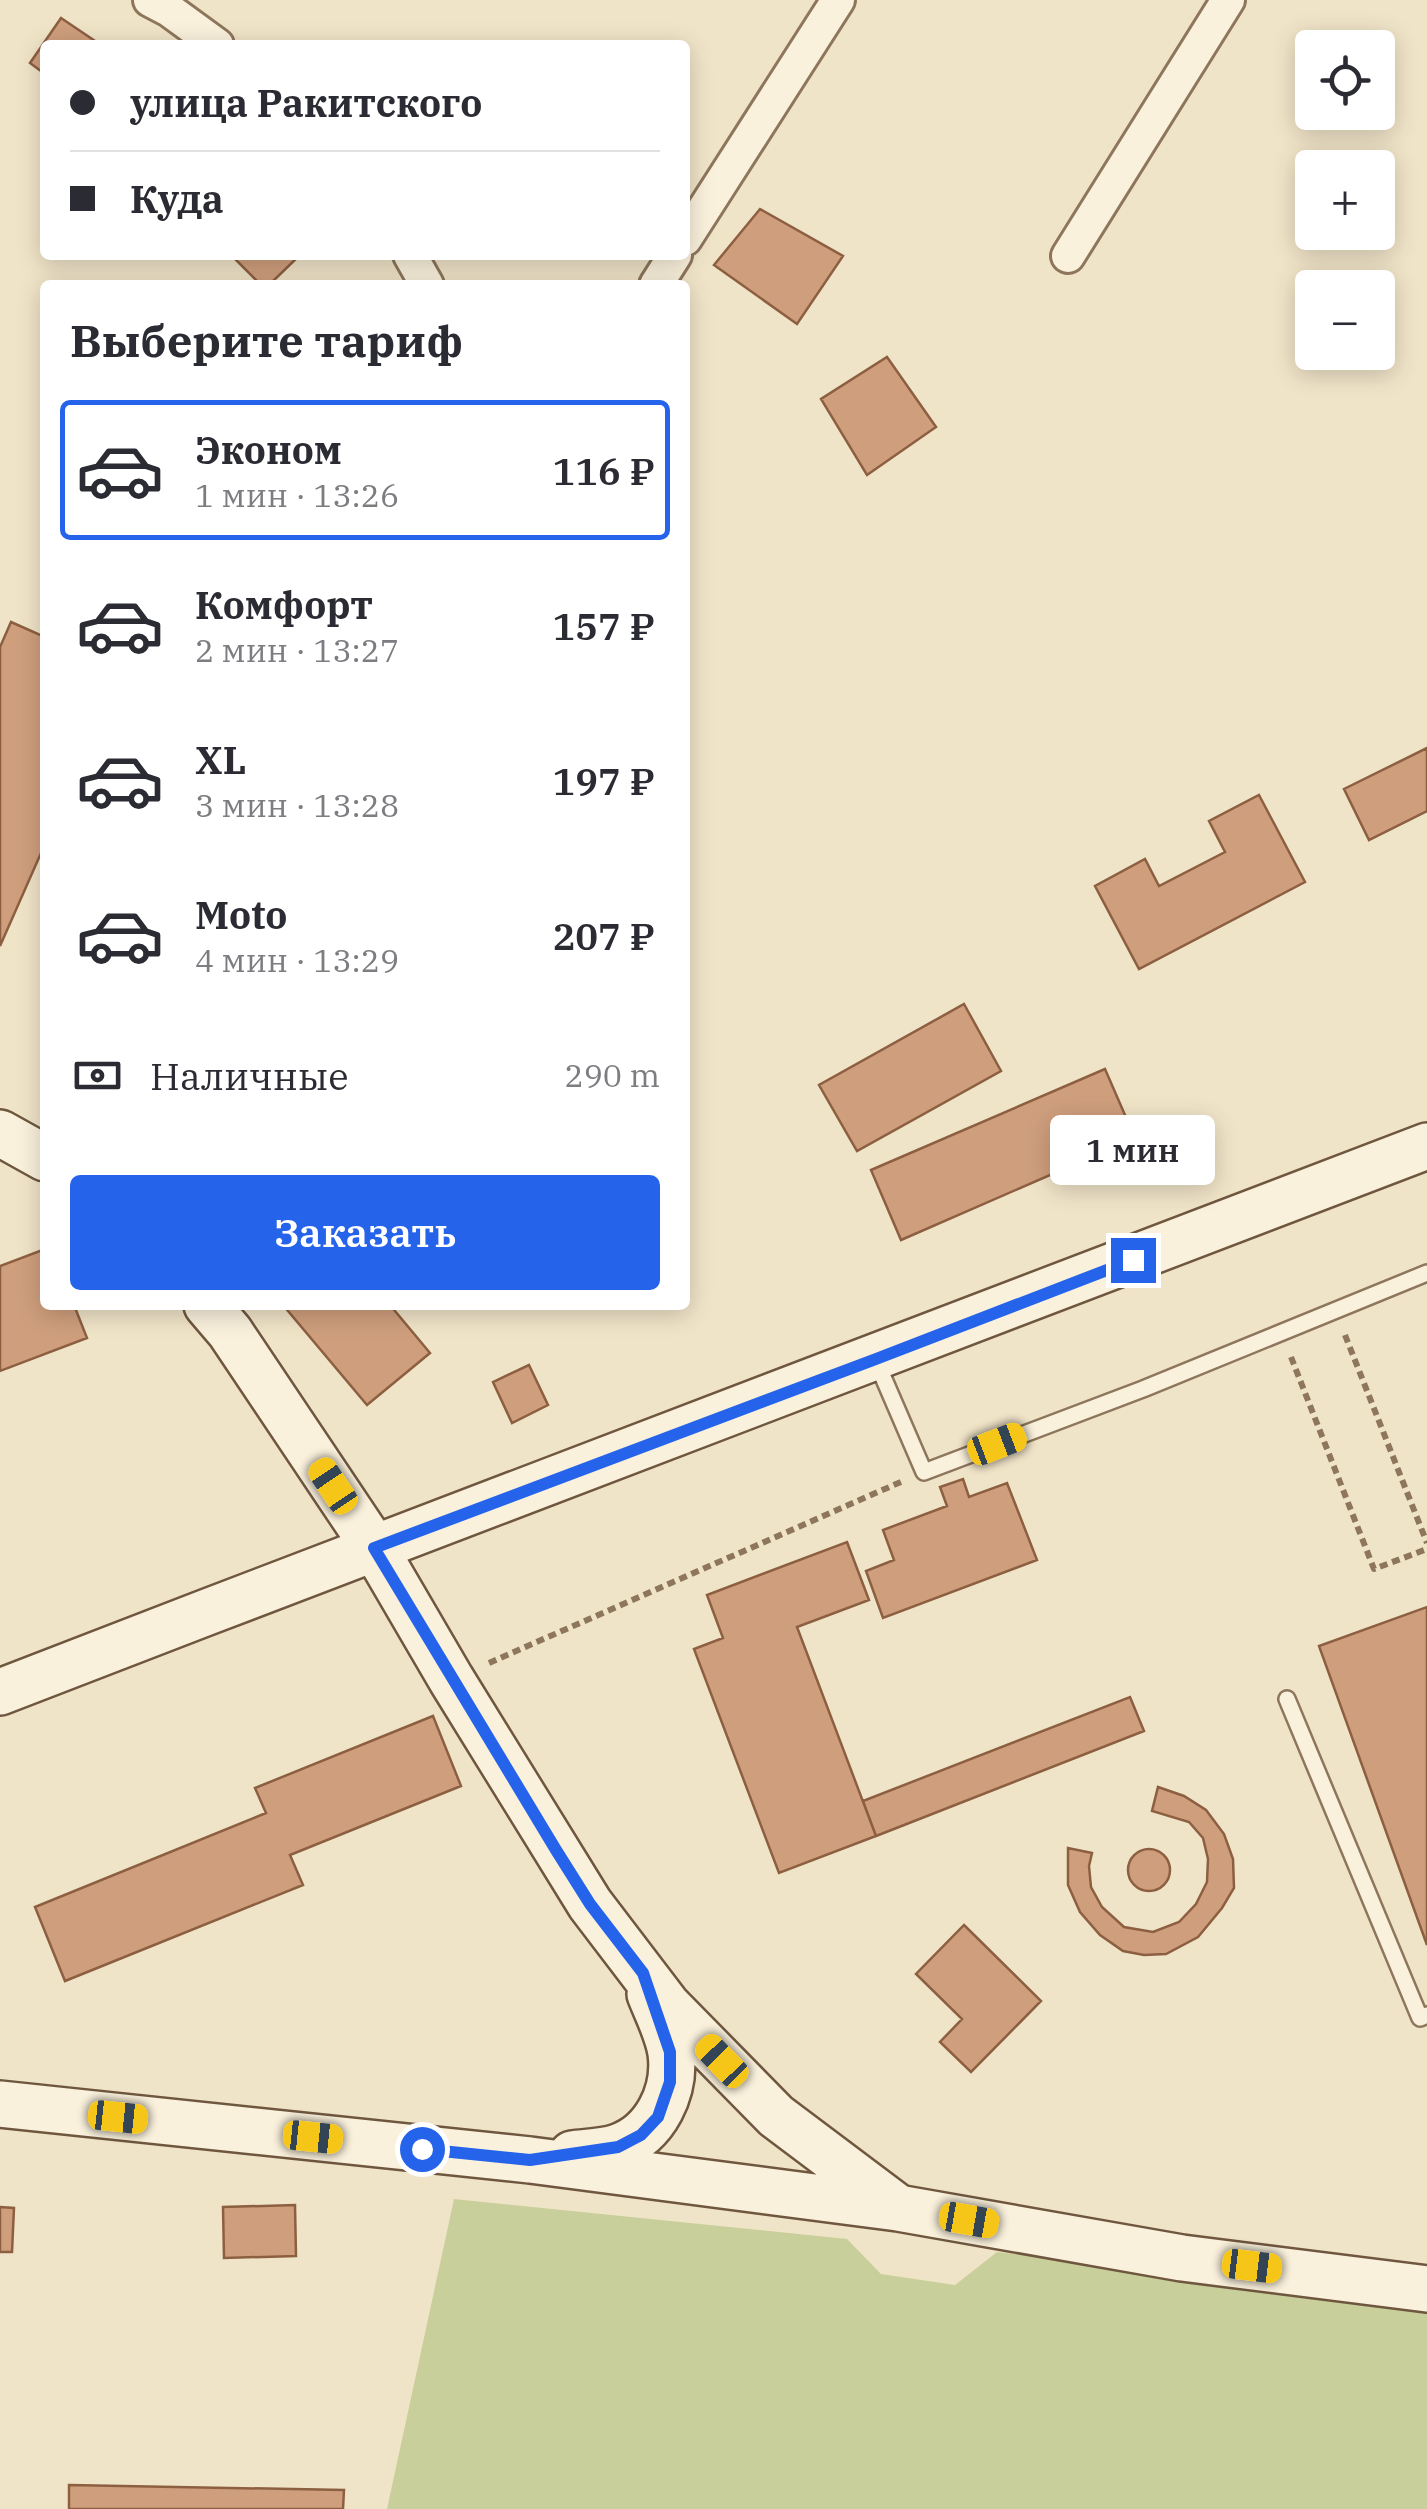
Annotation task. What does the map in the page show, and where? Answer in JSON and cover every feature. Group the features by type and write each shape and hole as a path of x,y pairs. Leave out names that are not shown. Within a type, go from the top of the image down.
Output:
{"main road":[{"path":"0,1133 40,1155"},
{"path":"0,1692 1427,1146"},
{"path":"211,1310 230,1332 374,1548 590,1904 667,2005 776,2116 898,2208"},
{"path":"530,2160 618,2147 641,2135 658,2117 670,2082 670,2052 643,1973"},
{"path":"0,2104 530,2160 898,2208 1182,2258 1427,2289"}],"street":[{"path":"150,0 210,40"},
{"path":"690,232 838,0"},
{"path":"1068,256 1228,0"}],"lane":[{"path":"876,1359 924,1472 1427,1274"},
{"path":"1287,1699 1420,2018 1427,2016"}],"path":[{"path":"1281,1332 1374,1569 1427,1546 1336,1310"},
{"path":"451,1679 924,1472"}],"green space":[{"path":"454,2199 847,2239 881,2274 955,2285 997,2252 1427,2297 1427,2509 387,2509"}],"building":[{"path":"61,18 94,40 46,40"},
{"path":"40,48 40,70 30,63"},
{"path":"760,209 843,256 797,324 714,265"},
{"path":"236,260 295,260 274,280 256,280"},
{"path":"887,357 936,427 867,475 821,399"},
{"path":"11,622 40,635 40,855 0,946 0,647"},
{"path":"1427,748 1427,811 1369,840 1344,789"},
{"path":"1259,795 1305,882 1139,969 1095,886 1145,859 1159,886 1225,852 1209,821"},
{"path":"964,1004 1001,1071 857,1151 819,1085"},
{"path":"1105,1069 1135,1138 901,1240 871,1170"},
{"path":"40,1251 40,1310 76,1310 87,1338 0,1371 0,1266"},
{"path":"287,1310 394,1310 430,1353 367,1405"},
{"path":"529,1365 548,1405 512,1423 493,1382"},
{"path":"963,1479 969,1497 1007,1483 1037,1560 883,1618 866,1571 894,1560 883,1530 947,1506 940,1487"},
{"path":"847,1542 869,1600 797,1627 876,1836 779,1873 694,1649 723,1638 707,1595"},
{"path":"1427,1607 1427,1945 1319,1646"},
{"path":"1130,1697 1144,1731 876,1836 863,1801"},
{"path":"433,1716 461,1786 290,1855 303,1885 65,1981 35,1907 266,1813 255,1788"},
{"path":"1158,1787 1184,1796 1206,1810 1224,1834 1233,1859 1234,1888 1198,1937 1166,1954 1144,1955 1123,1951 1100,1935 1080,1912 1068,1885 1068,1848 1092,1853 1091,1887 1102,1907 1124,1927 1153,1932 1179,1922 1196,1904 1207,1882 1208,1859 1203,1838 1189,1822 1152,1811"},
{"path":"1149,1849 1164,1855 1170,1870 1164,1885 1149,1891 1134,1885 1128,1870 1134,1855"},
{"path":"964,1925 1041,2001 971,2072 940,2042 962,2019 916,1974"},
{"path":"295,2205 296,2256 224,2258 223,2207"},
{"path":"0,2207 14,2208 12,2252 0,2252"},
{"path":"69,2485 344,2490 343,2509 69,2509"}],"route":[{"path":"422,2149 530,2160 618,2147 641,2135 658,2117 670,2082 670,2052 643,1973 590,1904 374,1548 1133,1260"}]}
